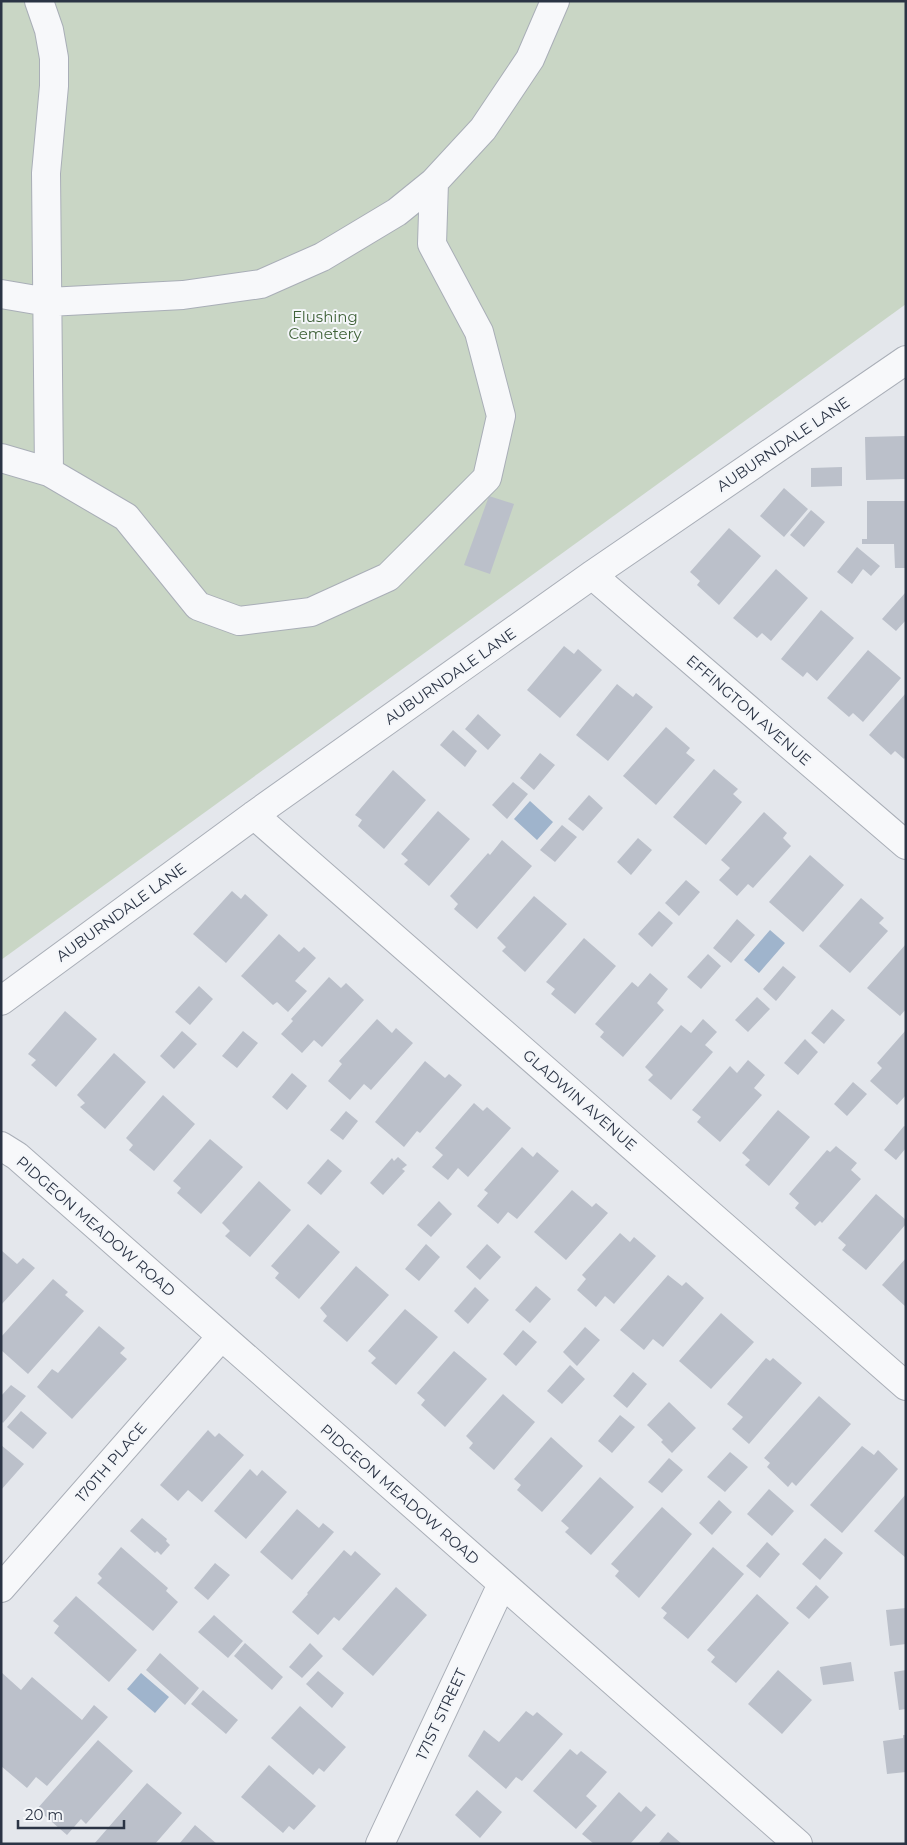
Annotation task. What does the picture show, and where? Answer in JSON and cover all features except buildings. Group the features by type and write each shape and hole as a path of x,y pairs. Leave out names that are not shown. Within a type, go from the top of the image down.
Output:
{"street":[{"path":"39,1 49,30 54,58 54,86 46,173 49,472"},
{"path":"1,294 48,302 183,295 261,284 322,257 397,212 434,182 483,129 530,59 555,1"},
{"path":"1,458 49,472 126,517 198,606 239,621 311,612 388,577 487,478 501,416 479,332 432,244 434,182"},
{"name":"AUBURNDALE LANE","path":"1,1001 254,815 592,575 906,360"},
{"name":"EFFINGTON AVENUE","path":"592,575 906,845"},
{"name":"GLADWIN AVENUE","path":"254,815 906,1386"},
{"name":"PIDGEON MEADOW ROAD","path":"1,1146 17,1156 798,1844"},
{"name":"170TH PLACE","path":"1,1588 221,1336"},
{"name":"171ST STREET","path":"380,1844 502,1584"}],"green space":[{"name":"Flushing Cemetery","path":"1,1 906,1 906,304 1,960"}],"water":[{"path":"530,801 553,822 537,840 514,819"},
{"path":"770,930 785,943 759,973 744,960"},
{"path":"141,1673 169,1697 155,1713 127,1689"}]}
